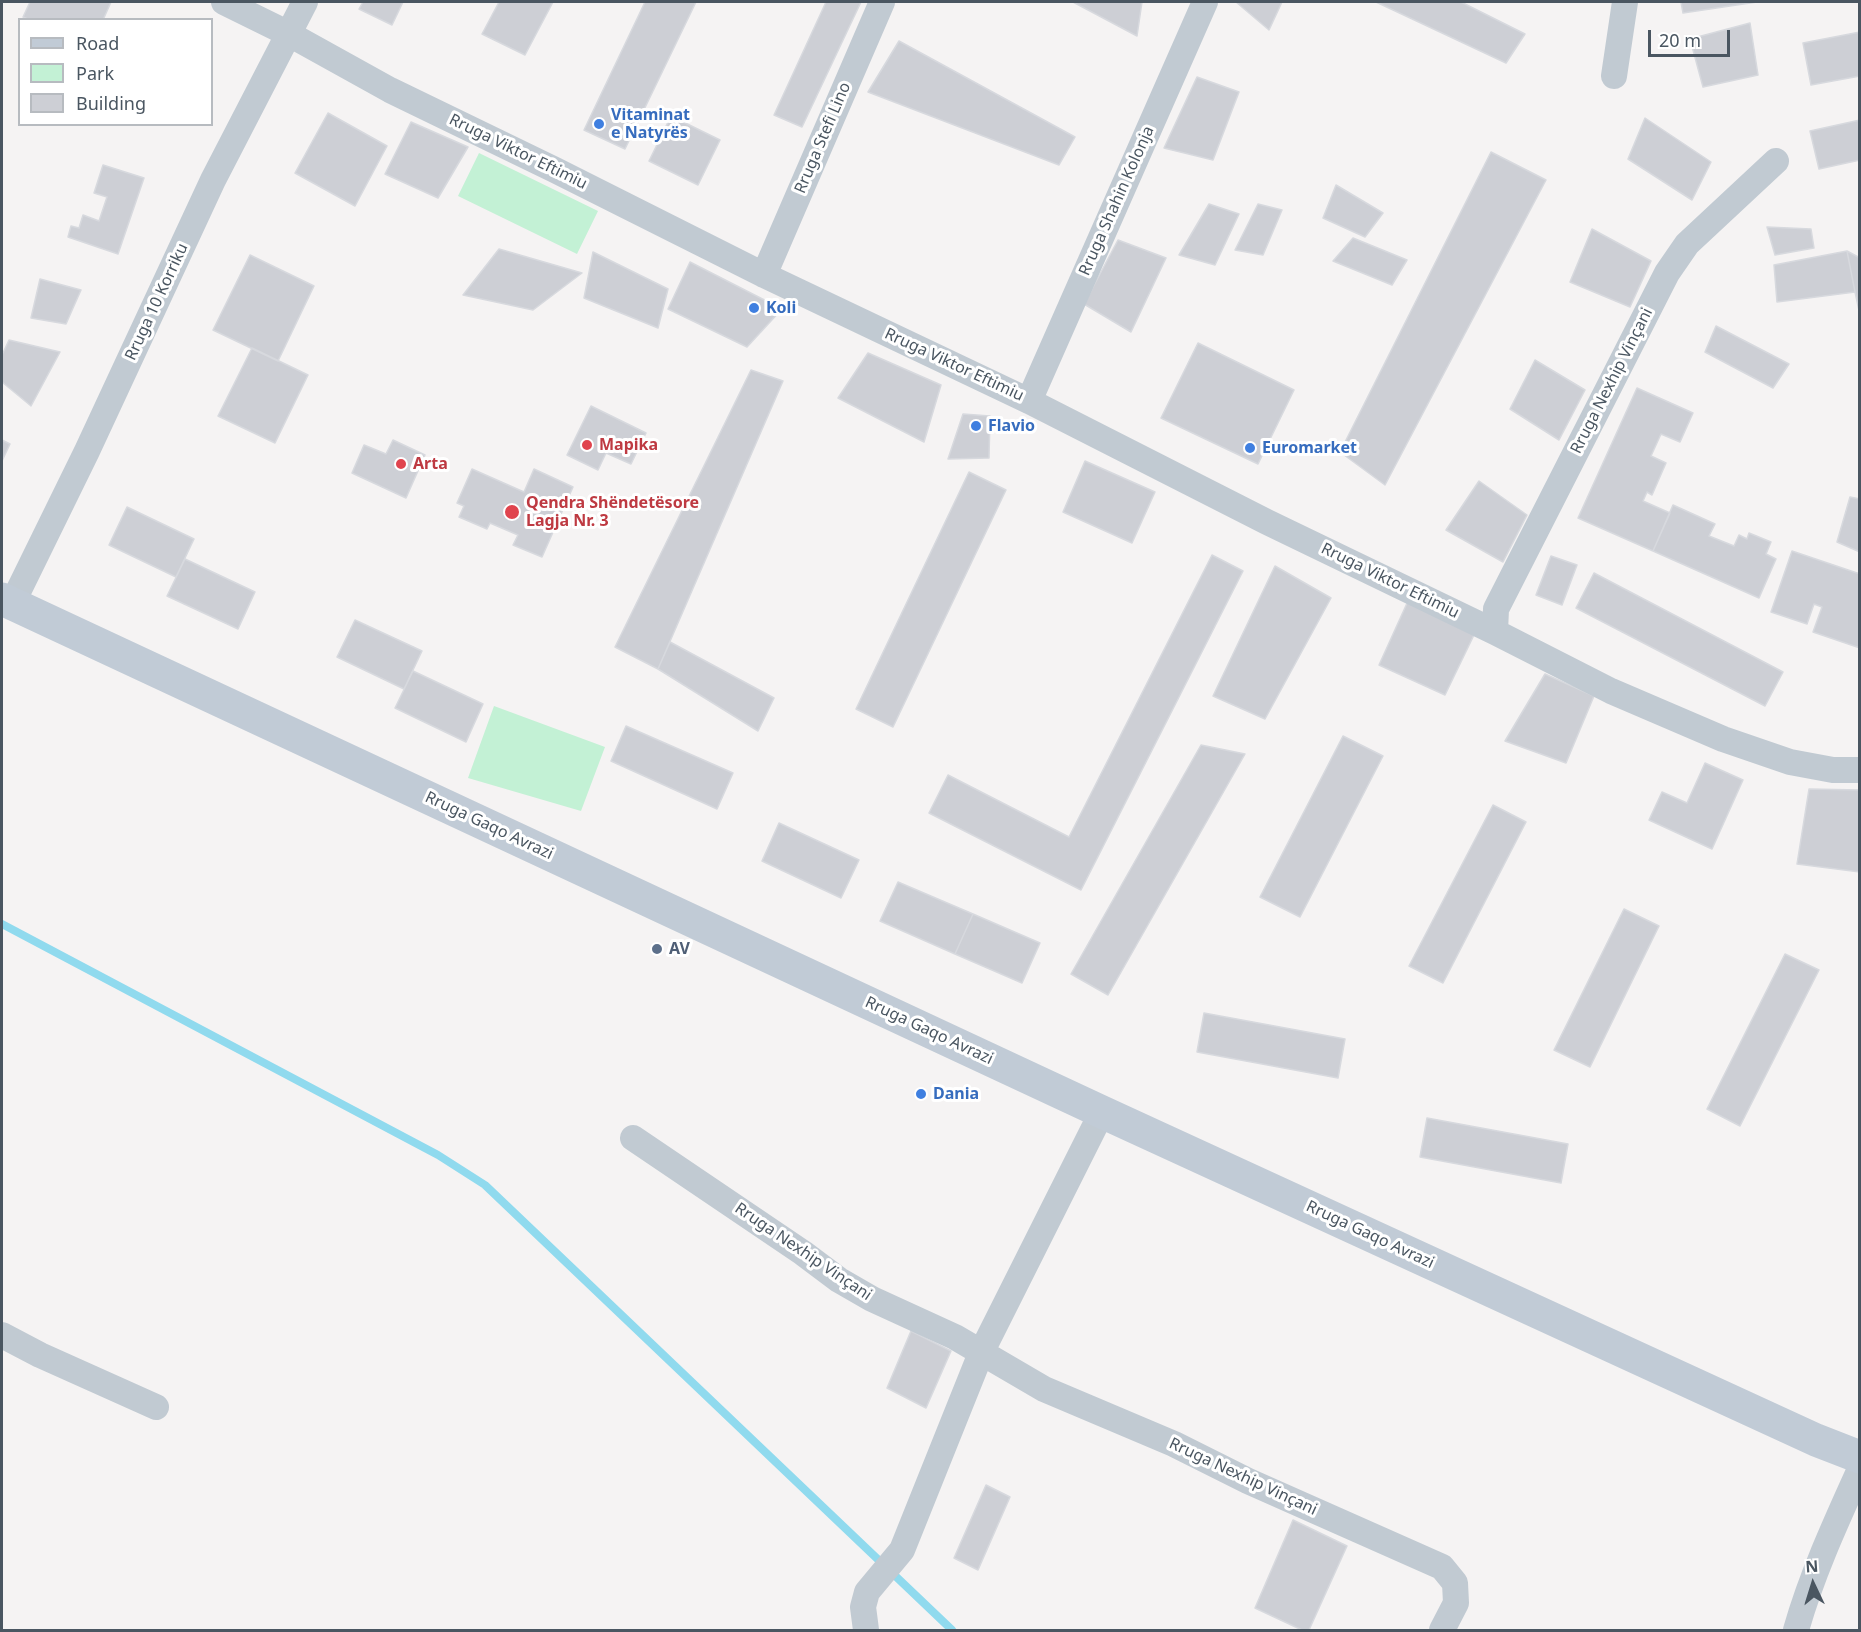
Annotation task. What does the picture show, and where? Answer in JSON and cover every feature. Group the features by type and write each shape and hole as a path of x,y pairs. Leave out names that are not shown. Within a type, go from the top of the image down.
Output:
{"main road":[{"name":"Rruga Gaqo Avrazi","path":"7,601 1102,1112 1785,1426 1860,1457"}],"street":[{"name":"Rruga Viktor Eftimiu","path":"224,2 289,34 390,90 764,275 1029,401 1267,522 1495,632 1611,691 1723,739 1790,762 1833,770 1860,770"},
{"name":"Rruga 10 Korriku","path":"7,601 87,451 213,180 305,2"},
{"name":"Rruga Stefi Lino","path":"764,275 882,2"},
{"name":"Rruga Shahin Kolonja","path":"1029,401 1205,2"},
{"path":"1614,76 1625,2"},
{"name":"Rruga Nexhip Vinçani","path":"1495,632 1496,609 1667,273 1687,244 1776,161"},
{"path":"866,1630 863,1607 867,1592 902,1550 981,1353 1102,1112"},
{"name":"Rruga Nexhip Vinçani","path":"633,1138 839,1280 872,1299 955,1337 1044,1389 1174,1444 1248,1481 1442,1566 1455,1583 1456,1603 1442,1630"},
{"path":"2,1335 40,1355 156,1407"},
{"path":"1796,1630 1829,1535 1860,1469"}],"green space":[{"path":"479,153 598,211 577,254 458,196"},
{"path":"494,706 605,747 581,811 468,778"}],"building":[{"path":"30,2 111,2 104,18 23,17"},
{"path":"363,2 403,2 392,25 359,9"},
{"path":"499,2 553,2 525,55 482,34"},
{"path":"645,2 696,2 625,149 584,130"},
{"path":"826,2 861,2 802,127 774,115"},
{"path":"1073,2 1142,2 1137,36"},
{"path":"1236,2 1282,2 1269,30"},
{"path":"1376,2 1461,2 1525,34 1506,63"},
{"path":"1681,2 1757,2 1683,13"},
{"path":"1750,23 1758,75 1703,87 1690,39"},
{"path":"1860,32 1860,76 1811,85 1803,43"},
{"path":"899,41 1075,137 1059,165 868,92"},
{"path":"1197,77 1239,92 1213,160 1164,148"},
{"path":"328,113 387,146 355,206 295,173"},
{"path":"671,116 720,140 698,185 649,161"},
{"path":"1645,118 1711,162 1692,200 1628,159"},
{"path":"1860,120 1860,160 1819,169 1810,131"},
{"path":"411,122 468,147 438,198 385,174"},
{"path":"1491,152 1546,180 1385,485 1340,452"},
{"path":"103,165 144,178 118,254 68,237 71,226 79,228 83,215 99,221 107,197 94,193"},
{"path":"1336,185 1383,213 1365,237 1323,218"},
{"path":"1209,204 1239,214 1215,265 1179,255"},
{"path":"1258,204 1282,210 1263,255 1235,250"},
{"path":"1767,227 1811,229 1814,248 1775,255"},
{"path":"1592,229 1651,261 1630,307 1570,282"},
{"path":"1353,238 1407,260 1392,285 1333,261"},
{"path":"1118,240 1166,258 1131,332 1084,304"},
{"path":"499,249 582,273 533,310 463,295"},
{"path":"1847,251 1860,258 1860,315 1855,292"},
{"path":"1847,251 1855,292 1777,302 1774,265"},
{"path":"593,252 668,289 658,328 584,298"},
{"path":"250,255 314,286 278,361 213,330"},
{"path":"690,262 782,309 747,347 668,309"},
{"path":"40,279 81,290 66,324 31,318"},
{"path":"1716,326 1789,364 1773,388 1705,352"},
{"path":"9,340 60,352 31,406 2,382 2,355"},
{"path":"1198,343 1294,390 1258,464 1161,418"},
{"path":"252,348 308,375 275,443 218,416"},
{"path":"868,353 941,385 924,442 838,398"},
{"path":"1535,360 1585,390 1559,440 1510,409"},
{"path":"751,370 783,381 658,669 615,647"},
{"path":"1637,388 1693,413 1680,442 1661,434 1651,456 1666,463 1652,495 1647,492 1643,501 1670,513 1653,551 1578,518"},
{"path":"591,406 646,433 631,464 606,453 598,470 567,455"},
{"path":"963,414 990,416 989,458 948,459"},
{"path":"2,440 10,444 2,461"},
{"path":"393,440 425,455 406,498 352,473 364,445 386,454"},
{"path":"1085,461 1155,492 1132,543 1063,512"},
{"name":"Qendra Shëndetësore Lagja Nr. 3","path":"472,469 524,492 534,469 573,487 542,557 513,545 518,535 490,523 487,529 459,517 464,506 457,503"},
{"path":"969,472 1006,490 893,727 856,709"},
{"path":"1479,481 1527,515 1503,562 1446,530"},
{"path":"1850,497 1860,499 1860,552 1837,542"},
{"path":"1673,505 1715,524 1709,536 1734,546 1739,535 1747,539 1749,533 1771,542 1766,554 1776,559 1759,598 1653,551"},
{"path":"127,507 194,539 176,577 109,545"},
{"path":"1792,551 1860,574 1860,648 1813,632 1822,607 1814,604 1807,624 1771,612"},
{"path":"1212,555 1243,571 1081,890 929,813 948,775 1069,837"},
{"path":"1551,556 1577,565 1562,605 1536,595"},
{"path":"185,559 255,592 238,629 167,596"},
{"path":"1275,566 1331,598 1265,719 1213,696"},
{"path":"1594,573 1783,672 1765,706 1576,608"},
{"path":"1408,601 1474,635 1445,695 1379,665"},
{"path":"355,620 422,651 404,689 337,657"},
{"path":"670,642 774,698 758,731 658,669"},
{"path":"413,671 483,704 466,742 395,708"},
{"path":"1545,674 1594,696 1566,763 1505,741"},
{"path":"626,726 733,773 717,809 611,761"},
{"path":"1343,736 1383,756 1300,917 1260,897"},
{"path":"1201,745 1245,754 1108,995 1071,974"},
{"path":"1705,763 1743,780 1712,849 1649,820 1662,792 1687,803"},
{"path":"1809,789 1860,790 1860,872 1797,864"},
{"path":"1493,805 1526,822 1443,983 1409,966"},
{"path":"779,823 859,860 841,898 762,861"},
{"path":"898,882 973,914 955,954 880,921"},
{"path":"1624,909 1659,926 1590,1067 1554,1050"},
{"path":"973,914 1040,943 1022,983 955,954"},
{"path":"1785,954 1819,970 1740,1126 1707,1109"},
{"path":"1204,1013 1345,1039 1338,1078 1197,1052"},
{"path":"1427,1118 1568,1144 1561,1183 1420,1157"},
{"path":"911,1331 951,1351 926,1408 887,1388"},
{"path":"986,1485 1010,1497 978,1570 954,1558"},
{"path":"1293,1520 1347,1546 1309,1630 1302,1630 1255,1608"}],"waterway":[{"path":"2,924 438,1155 485,1185 952,1630"}],"place":[{"name":"Vitaminat e Natyrës","path":"599,124"},
{"name":"Koli","path":"754,308"},
{"name":"Flavio","path":"976,426"},
{"name":"Mapika","path":"587,445"},
{"name":"Euromarket","path":"1250,448"},
{"name":"Arta","path":"401,464"},
{"name":"Qendra Shëndetësore Lagja Nr. 3","path":"512,512"},
{"name":"AV","path":"657,949"},
{"name":"Dania","path":"921,1094"}]}
